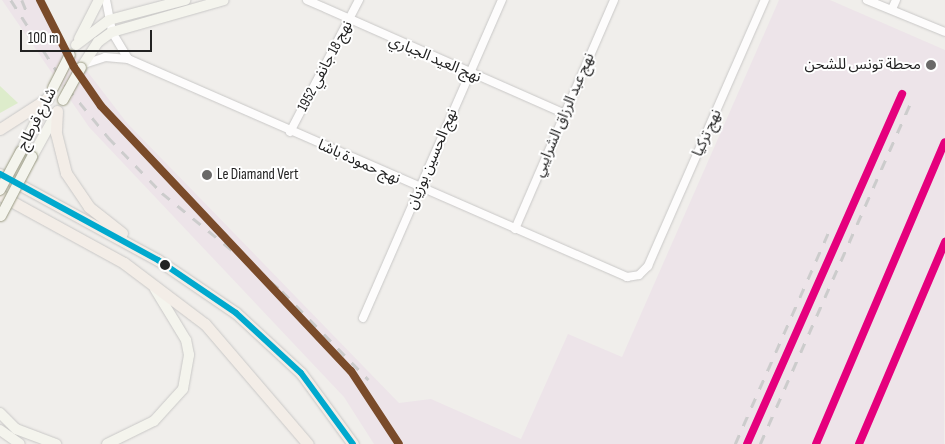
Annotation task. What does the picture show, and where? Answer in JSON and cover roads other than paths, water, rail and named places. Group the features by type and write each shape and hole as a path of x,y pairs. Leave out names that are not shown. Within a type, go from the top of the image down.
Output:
{"main road":[{"name":"شارع قرطاج","path":"0,190 99,0"},
{"path":"73,49 109,20 185,0"},
{"path":"0,217 82,66 112,32 224,0"},
{"path":"0,129 51,93"},
{"path":"57,111 59,154 76,191 90,207 158,260 236,313 272,345 301,373 353,444"},
{"path":"0,174 158,260"},
{"path":"0,195 84,239 152,284 224,343 308,444"},
{"path":"107,444 149,424 182,389 189,355 186,340 152,284"},
{"path":"0,413 16,428 56,444"},
{"path":"0,430 20,444"}],"street":[{"path":"106,0 112,32 128,59"},
{"name":"نهج العيد الجباري","path":"307,0 349,22 565,114"},
{"name":"نهج 18 جانفي 1952","path":"290,132 359,0"},
{"name":"نهج الحسين بوزيان","path":"363,318 468,74 502,0"},
{"name":"نهج عبد الرزاق الشرايبي","path":"514,229 614,0"},
{"name":"نهج تركيا","path":"648,266 765,0"},
{"path":"867,0 945,32"},
{"path":"892,10 896,0"},
{"path":"82,66 105,57 128,59"},
{"name":"نهج حمودة باشا","path":"128,59 290,132 619,275 639,275 648,266"}],"railway":[{"path":"11,0 67,87 108,137 162,193 282,291 369,380"},
{"path":"22,0 29,17"},
{"path":"747,444 902,94"},
{"path":"760,444 912,99"},
{"path":"816,444 945,142"},
{"path":"735,444 828,233"},
{"path":"859,444 945,242"}],"place":[{"name":"محطة تونس للشحن","path":"931,65"},
{"name":"Le Diamand Vert","path":"207,175"}]}
